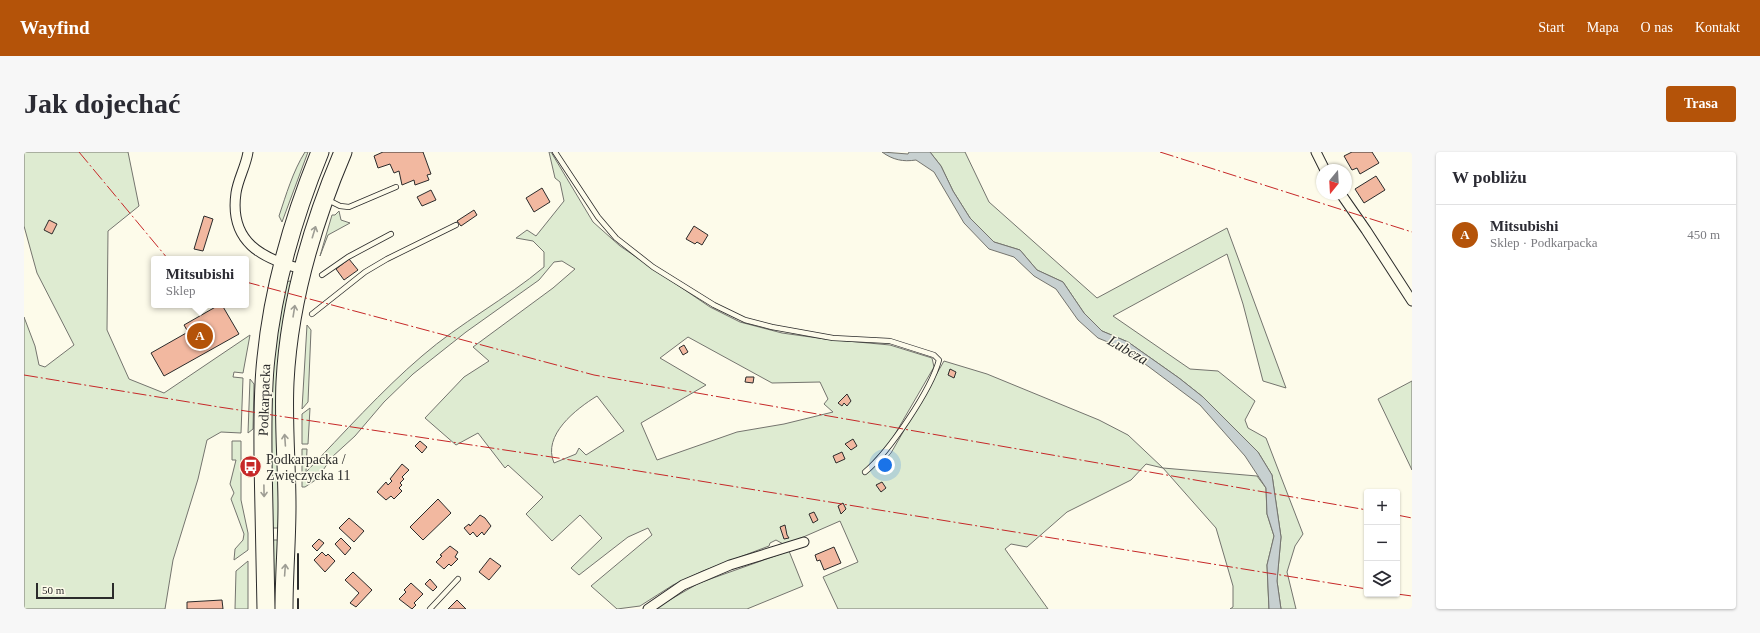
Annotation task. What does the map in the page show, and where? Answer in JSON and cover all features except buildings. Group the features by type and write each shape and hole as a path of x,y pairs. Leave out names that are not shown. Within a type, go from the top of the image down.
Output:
{"highway":[{"name":"Podkarpacka","path":"284,609 287,531 287,468 284,426 285,381 296,298 302,269 320,152"},
{"name":"Podkarpacka","path":"266,609 263,405 266,358 282,264 314,195 343,152"}],"street":[{"path":"248,152 236,193 235,212 241,233 262,254 271,260 302,269"},
{"path":"1316,152 1322,164"},
{"path":"1345,200 1412,300"},
{"path":"648,609 682,585 730,565 804,542"}],"lane":[{"path":"555,152 598,217 616,238 653,267 714,305 745,320 772,327 833,338 890,341 934,355 939,360 928,386 893,441 874,465 865,472"},
{"path":"314,195 340,206 349,207 396,187"},
{"path":"312,314 365,272 387,259 456,225"},
{"path":"322,275 348,257 391,234"},
{"path":"430,609 458,579"}],"green space":[{"path":"24,152 128,152 139,206 108,231 107,330 129,379 164,393 250,335 243,373 234,372 233,377 243,378 241,433 221,432 207,440 198,479 173,560 165,609 24,609 24,317 35,346 39,365 45,367 74,345 37,273 24,226"},
{"path":"305,152 308,152 282,222 279,216 293,175"},
{"path":"549,152 551,152 593,222 620,246 710,307 740,322 782,333 825,339 890,345 932,358 934,367 891,441 872,462 878,467 891,453 944,361 987,374 1099,420 1128,435 1163,468 1146,464 1131,480 1067,512 1027,547 1011,544 1005,549 1048,609 838,609 823,577 858,562 840,521 785,545 776,540 770,543 769,546 703,571 673,585 640,606 617,609 591,586 652,535 648,528 628,537 579,575 571,568 602,538 580,515 552,541 526,514 543,497 508,465 505,468 478,433 456,445 425,418 464,377 489,361 473,347 553,288 575,269 562,261 554,262 539,280 466,332 413,374 384,402 355,436 332,457 317,479 305,487 302,487 302,449 307,449 306,472 377,398 422,356 544,267 544,252 533,241 516,238 527,230 536,236 564,201 560,182 555,178","holes":["688,337 772,383 820,382 828,399 824,404 833,412 784,424 737,432 657,460 641,423 706,385 660,358","597,396 624,431 586,455 579,448 576,454 554,463 552,453 553,443 557,433 571,416"]},
{"path":"930,152 965,152 989,202 1097,298 1227,228 1286,388 1263,381 1243,304 1227,254 1113,316 1190,369 1218,371 1255,401 1245,420 1248,428 1266,438 1303,534 1295,546 1287,572 1296,609 1281,609 1277,581 1281,537 1272,475 1258,452 1203,397 1179,378 1128,342 1102,331 1084,313 1063,282 1037,270 1020,250 994,242 970,218 953,191 941,166"},
{"path":"339,211 341,220 350,223 328,235 320,256 332,215 335,215"},
{"path":"290,281 292,283 281,528 271,528 270,429 274,340 286,282"},
{"path":"307,325 311,330 308,402 302,409"},
{"path":"250,379 254,384 253,429 248,433"},
{"path":"1412,381 1412,470 1378,399"},
{"path":"310,408 308,444 302,444 302,414"},
{"path":"232,441 241,441 241,500 248,533 248,550 234,560 235,549 243,540 244,534 231,499 234,493 230,484 236,460 232,460"},
{"path":"1163,468 1257,476 1266,488 1267,514 1274,536 1267,565 1269,609 1230,609 1233,607 1233,586 1216,528"},
{"path":"271,540 281,540 278,609 271,609"},
{"path":"789,551 803,586 747,609 654,609 699,583"},
{"path":"248,561 248,609 235,609 236,571"}],"water":[{"name":"Lubcza","path":"882,152 908,154 909,152 930,152 941,166 953,191 970,218 994,242 1020,250 1037,270 1063,282 1084,313 1102,331 1128,342 1179,378 1203,397 1258,452 1272,475 1281,537 1277,581 1281,609 1269,609 1267,565 1274,536 1267,514 1266,488 1245,456 1200,405 1125,349 1098,338 1078,320 1056,289 1034,276 1014,257 989,249 964,223 934,172 916,160 898,160"}],"wall":[{"path":"298,554 298,589"},
{"path":"298,599 298,609"}],"power":[{"path":"79,152 166,256"},
{"path":"1160,152 1412,232"},
{"path":"249,283 594,375 1364,509"},
{"path":"24,375 219,407 558,458 1364,589"},
{"path":"1400,516 1412,518"},
{"path":"1400,594 1412,596"}],"place":[{"name":"Mitsubishi","path":"200,336"},
{"name":"Podkarpacka / Zwięczycka 11","path":"250,467"}]}
